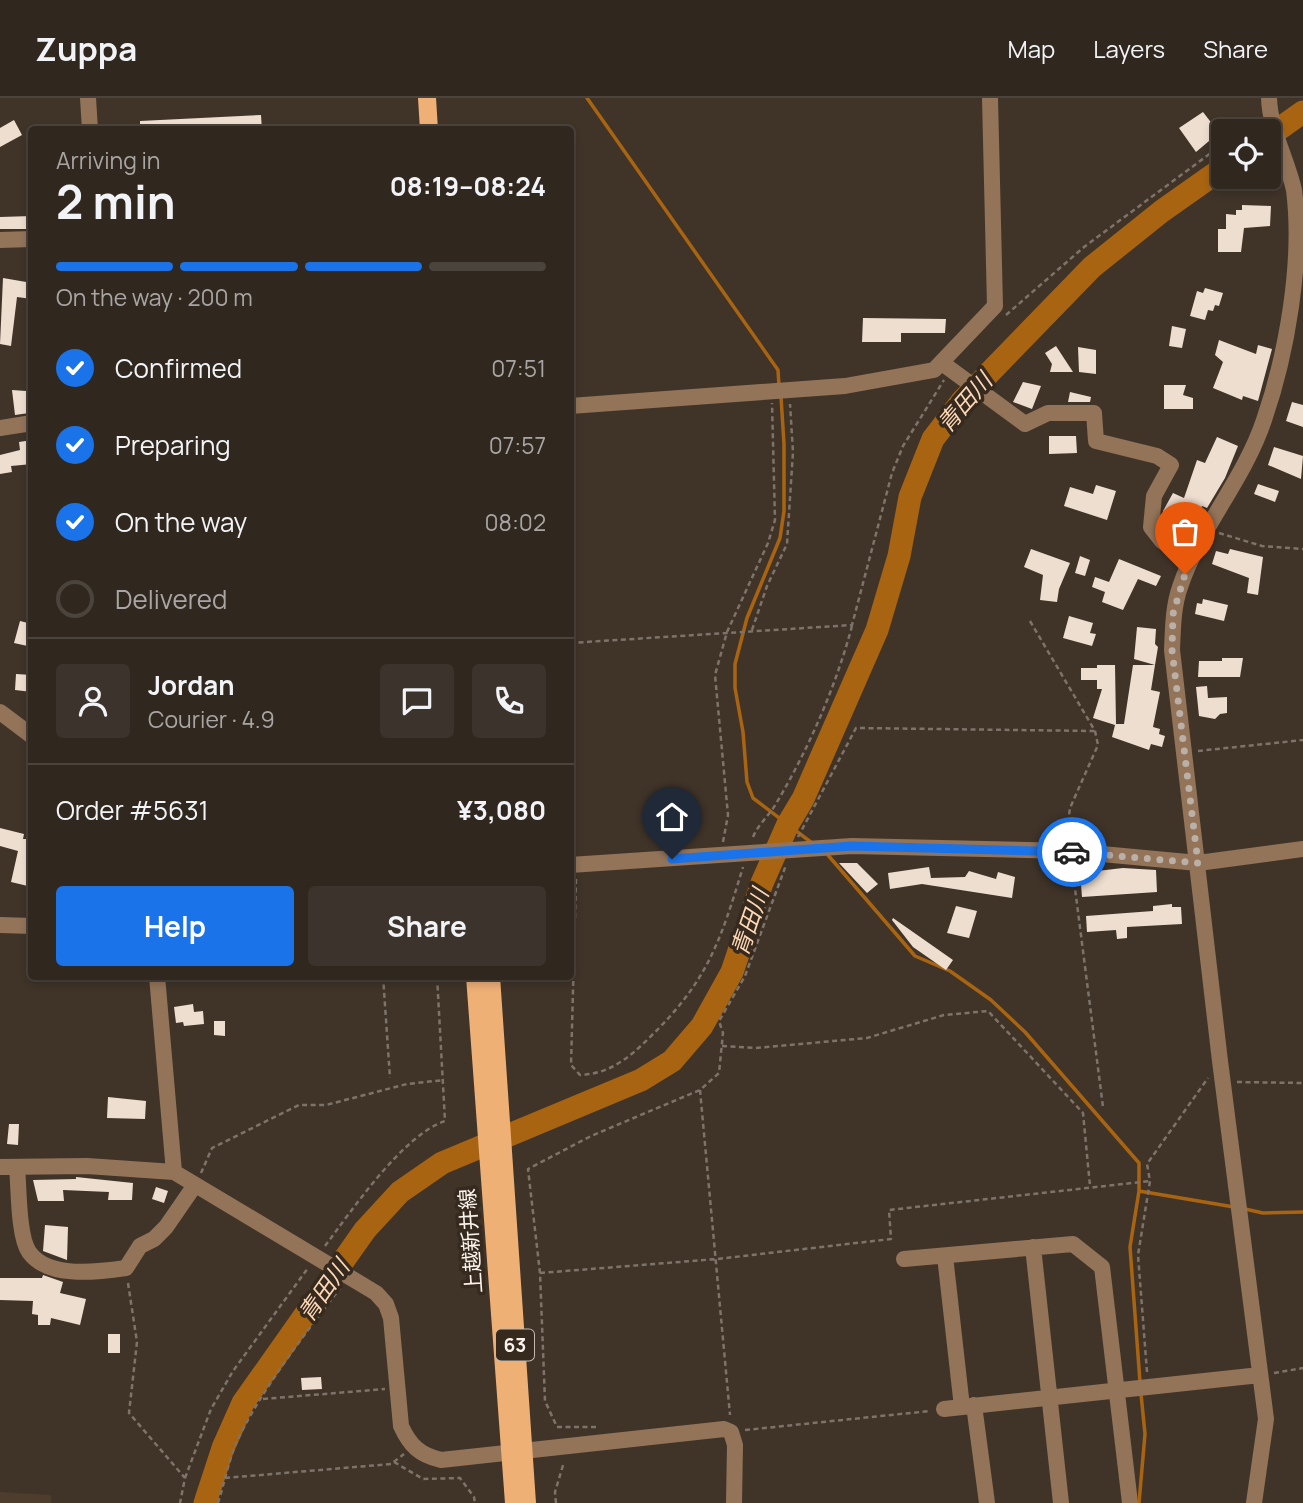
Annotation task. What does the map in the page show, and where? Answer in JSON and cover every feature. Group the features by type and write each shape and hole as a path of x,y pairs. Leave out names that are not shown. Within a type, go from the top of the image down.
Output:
{"main road":[{"path":"427,98 429,126"},
{"name":"上越新井線","path":"476,980 491,1093"},
{"name":"上越新井線","path":"491,980 491,1093 515,1451 514,1503"},
{"name":"上越新井線","path":"515,1451 527,1503"}],"street":[{"path":"88,98 90,126"},
{"path":"953,370 995,306 990,98"},
{"path":"1254,1503 1266,1419 1220,1061 1172,650 1173,614 1190,561 1206,529 1243,470 1264,420 1296,289 1301,237 1294,190 1271,111"},
{"path":"0,240 28,240"},
{"path":"574,406 845,386 934,370 953,370 1025,424 1048,413 1094,413 1096,441 1157,456 1171,465 1154,496 1151,527 1162,541 1190,561"},
{"path":"0,428 28,424"},
{"path":"0,712 28,733"},
{"path":"574,865 852,846 1067,851 1198,863 1303,849"},
{"path":"0,925 28,926"},
{"path":"158,980 174,1172"},
{"path":"195,1185 166,1227 154,1240 140,1246 126,1268 82,1272 40,1262 28,1251 8,1167 87,1166 174,1172 376,1293 386,1304 391,1318 401,1426 414,1447 424,1456 441,1460 724,1429 731,1432 735,1445 734,1503"},
{"path":"904,1259 1073,1244 1102,1267 1130,1503"},
{"path":"1033,1247 1047,1398 1061,1503"},
{"path":"945,1256 968,1406 987,1503"},
{"path":"944,1409 1260,1375"}],"path":[{"path":"1003,318 1084,247 1211,153"},
{"path":"572,980 571,1065 579,1075 590,1075 616,1065 634,1052 692,993 716,948 751,853 758,825 776,804 841,666 892,473 903,446 953,370"},
{"path":"752,630 767,586 787,544 793,452 790,390"},
{"path":"720,856 728,815 715,675 727,632 768,543 775,520 771,391"},
{"path":"1206,529 1262,546 1303,549"},
{"path":"1030,621 1095,731 1098,745 1070,808 1067,851 1103,1107"},
{"path":"574,643 852,625"},
{"path":"557,1427 545,1401 540,1273 528,1169 591,1136 700,1090 719,1073 723,1033 719,1021 745,976 789,851 856,728 1095,731"},
{"path":"1183,753 1303,740"},
{"path":"383,980 390,1078"},
{"path":"180,1503 185,1478 211,1409 233,1371 321,1260 369,1187 431,1126 445,1121 436,980"},
{"path":"722,1046 755,1048 867,1038 944,1015 988,1011 1083,1112 1090,1186"},
{"path":"1148,1385 1138,1255 1150,1181 1147,1164 1220,1061"},
{"path":"195,1185 212,1148 299,1105 326,1105 407,1084 444,1080"},
{"path":"1223,1082 1303,1083"},
{"path":"700,1090 731,1432 944,1409"},
{"path":"540,1273 716,1259 891,1239 889,1210 1150,1181"},
{"path":"126,1268 137,1342 130,1413 185,1478"},
{"path":"218,1503 235,1445 306,1332 348,1275"},
{"path":"1260,1375 1303,1368"},
{"path":"263,1399 397,1388"},
{"path":"225,1478 394,1462 414,1447"},
{"path":"556,1503 555,1492 564,1461"},
{"path":"394,1462 422,1479 460,1478 474,1497 475,1503"}],"shaded area":[{"path":"0,1492 51,1495 51,1503 0,1503"}],"building":[{"path":"1203,112 1211,122 1211,139 1196,152 1179,128"},
{"path":"261,115 262,126 140,126 140,121"},
{"path":"14,120 22,135 0,147 0,128"},
{"path":"1242,205 1271,206 1270,226 1244,228 1241,252 1218,252 1218,229 1226,229 1226,214 1236,215 1236,210 1242,210"},
{"path":"28,216 28,229 0,229 0,217"},
{"path":"3,278 28,282 28,298 17,297 11,346 0,344"},
{"path":"1205,288 1223,293 1219,306 1215,305 1213,311 1208,310 1205,320 1190,316 1197,291 1203,293"},
{"path":"863,318 946,319 945,333 901,333 901,342 862,342"},
{"path":"1172,326 1186,329 1182,348 1169,346"},
{"path":"1219,340 1256,354 1258,345 1272,349 1258,401 1243,396 1242,400 1213,388 1223,362 1215,355"},
{"path":"1056,346 1073,372 1050,372 1052,364 1045,353"},
{"path":"1078,347 1096,350 1096,374 1079,372"},
{"path":"1023,382 1041,386 1032,409 1013,402"},
{"path":"1164,385 1186,385 1183,395 1193,398 1193,409 1164,409"},
{"path":"12,390 26,391 28,413 15,415"},
{"path":"1070,392 1091,397 1090,402 1068,402"},
{"path":"1292,402 1303,405 1303,427 1286,421"},
{"path":"1049,436 1076,436 1077,453 1049,454"},
{"path":"1217,437 1238,446 1225,478 1207,508 1202,506 1191,529 1163,514 1163,511 1173,493 1184,498 1197,460 1205,463"},
{"path":"28,441 28,464 11,466 12,472 0,474 0,455 20,450 19,442"},
{"path":"1274,447 1303,456 1301,479 1268,465"},
{"path":"1258,484 1279,491 1275,502 1254,494"},
{"path":"1096,485 1116,491 1107,520 1064,506 1070,487 1093,494"},
{"path":"1031,549 1070,563 1059,589 1057,602 1040,600 1043,575 1024,567"},
{"path":"1230,549 1263,557 1258,595 1247,593 1249,578 1212,564 1216,551 1228,554"},
{"path":"1080,556 1090,560 1085,576 1075,573"},
{"path":"1119,559 1161,576 1156,586 1138,579 1123,610 1102,602 1105,592 1092,587 1095,577 1109,582"},
{"path":"1203,599 1228,605 1224,621 1195,614 1197,603 1202,604"},
{"path":"1069,616 1093,623 1090,633 1096,634 1092,646 1063,638"},
{"path":"20,621 28,623 28,646 14,643"},
{"path":"1137,627 1156,629 1155,644 1158,647 1155,665 1134,659"},
{"path":"1222,658 1243,658 1240,677 1198,677 1199,661 1222,661"},
{"path":"1097,665 1115,665 1116,724 1124,724 1133,665 1155,665 1151,690 1160,692 1153,727 1160,729 1159,734 1165,736 1162,747 1151,744 1149,750 1112,737 1115,725 1093,718 1102,689 1097,689 1097,680 1081,680 1081,668 1097,668"},
{"path":"16,674 28,675 28,692 15,690"},
{"path":"1207,686 1208,698 1227,697 1227,713 1220,714 1215,719 1199,716 1196,687"},
{"path":"0,828 24,834 23,839 28,839 28,886 11,882 18,851 0,846"},
{"path":"839,863 857,863 878,884 867,893"},
{"path":"929,867 931,878 965,877 969,871 996,879 998,872 1015,877 1012,898 922,884 890,889 888,873"},
{"path":"1123,868 1156,870 1157,892 1082,897 1080,873"},
{"path":"1172,904 1172,907 1181,907 1182,924 1127,927 1127,938 1117,939 1116,930 1087,932 1086,916 1153,911 1153,906"},
{"path":"956,906 977,911 969,938 947,933"},
{"path":"893,918 953,960 946,970 913,947"},
{"path":"193,1004 194,1012 203,1011 204,1024 184,1026 183,1022 176,1023 174,1007"},
{"path":"214,1021 225,1021 225,1036 214,1035"},
{"path":"108,1097 146,1101 145,1119 107,1118"},
{"path":"9,1124 19,1124 18,1145 7,1144"},
{"path":"76,1177 133,1183 132,1200 108,1200 109,1192 63,1190 64,1201 38,1201 33,1180"},
{"path":"156,1187 168,1191 164,1203 152,1199"},
{"path":"45,1225 68,1227 67,1260 43,1251"},
{"path":"43,1275 63,1282 60,1293 86,1299 80,1325 51,1318 50,1325 38,1325 38,1315 32,1314 33,1301 0,1300 0,1278 42,1278"},
{"path":"108,1334 120,1334 120,1353 108,1353"},
{"path":"321,1377 322,1389 302,1390 301,1378"}],"waterway":[{"path":"587,98 778,370 779,386"},
{"name":"青田川","path":"1281,128 1303,112"},
{"name":"青田川","path":"205,1503 223,1448 243,1403 365,1230 400,1192 442,1163 641,1080 672,1061 702,1026 732,972 762,883 788,824 803,799 877,630 899,556 910,497 933,439 962,401 1092,267 1162,211 1211,176"},
{"path":"781,397 784,511 780,538 747,618 735,664 735,688 743,732 747,782 753,798 812,843"},
{"path":"827,854 915,956 950,971 991,1000 1025,1032 1139,1163 1139,1191 1130,1247 1140,1382"},
{"path":"1139,1191 1234,1207"},
{"path":"1245,1209 1263,1213 1303,1212"},
{"path":"1139,1503 1145,1434 1141,1394"}],"way so far":[{"path":"1072,852 1198,863 1172,650 1173,614 1185,574"}],"route":[{"path":"672,859 852,846 1072,852"}]}
